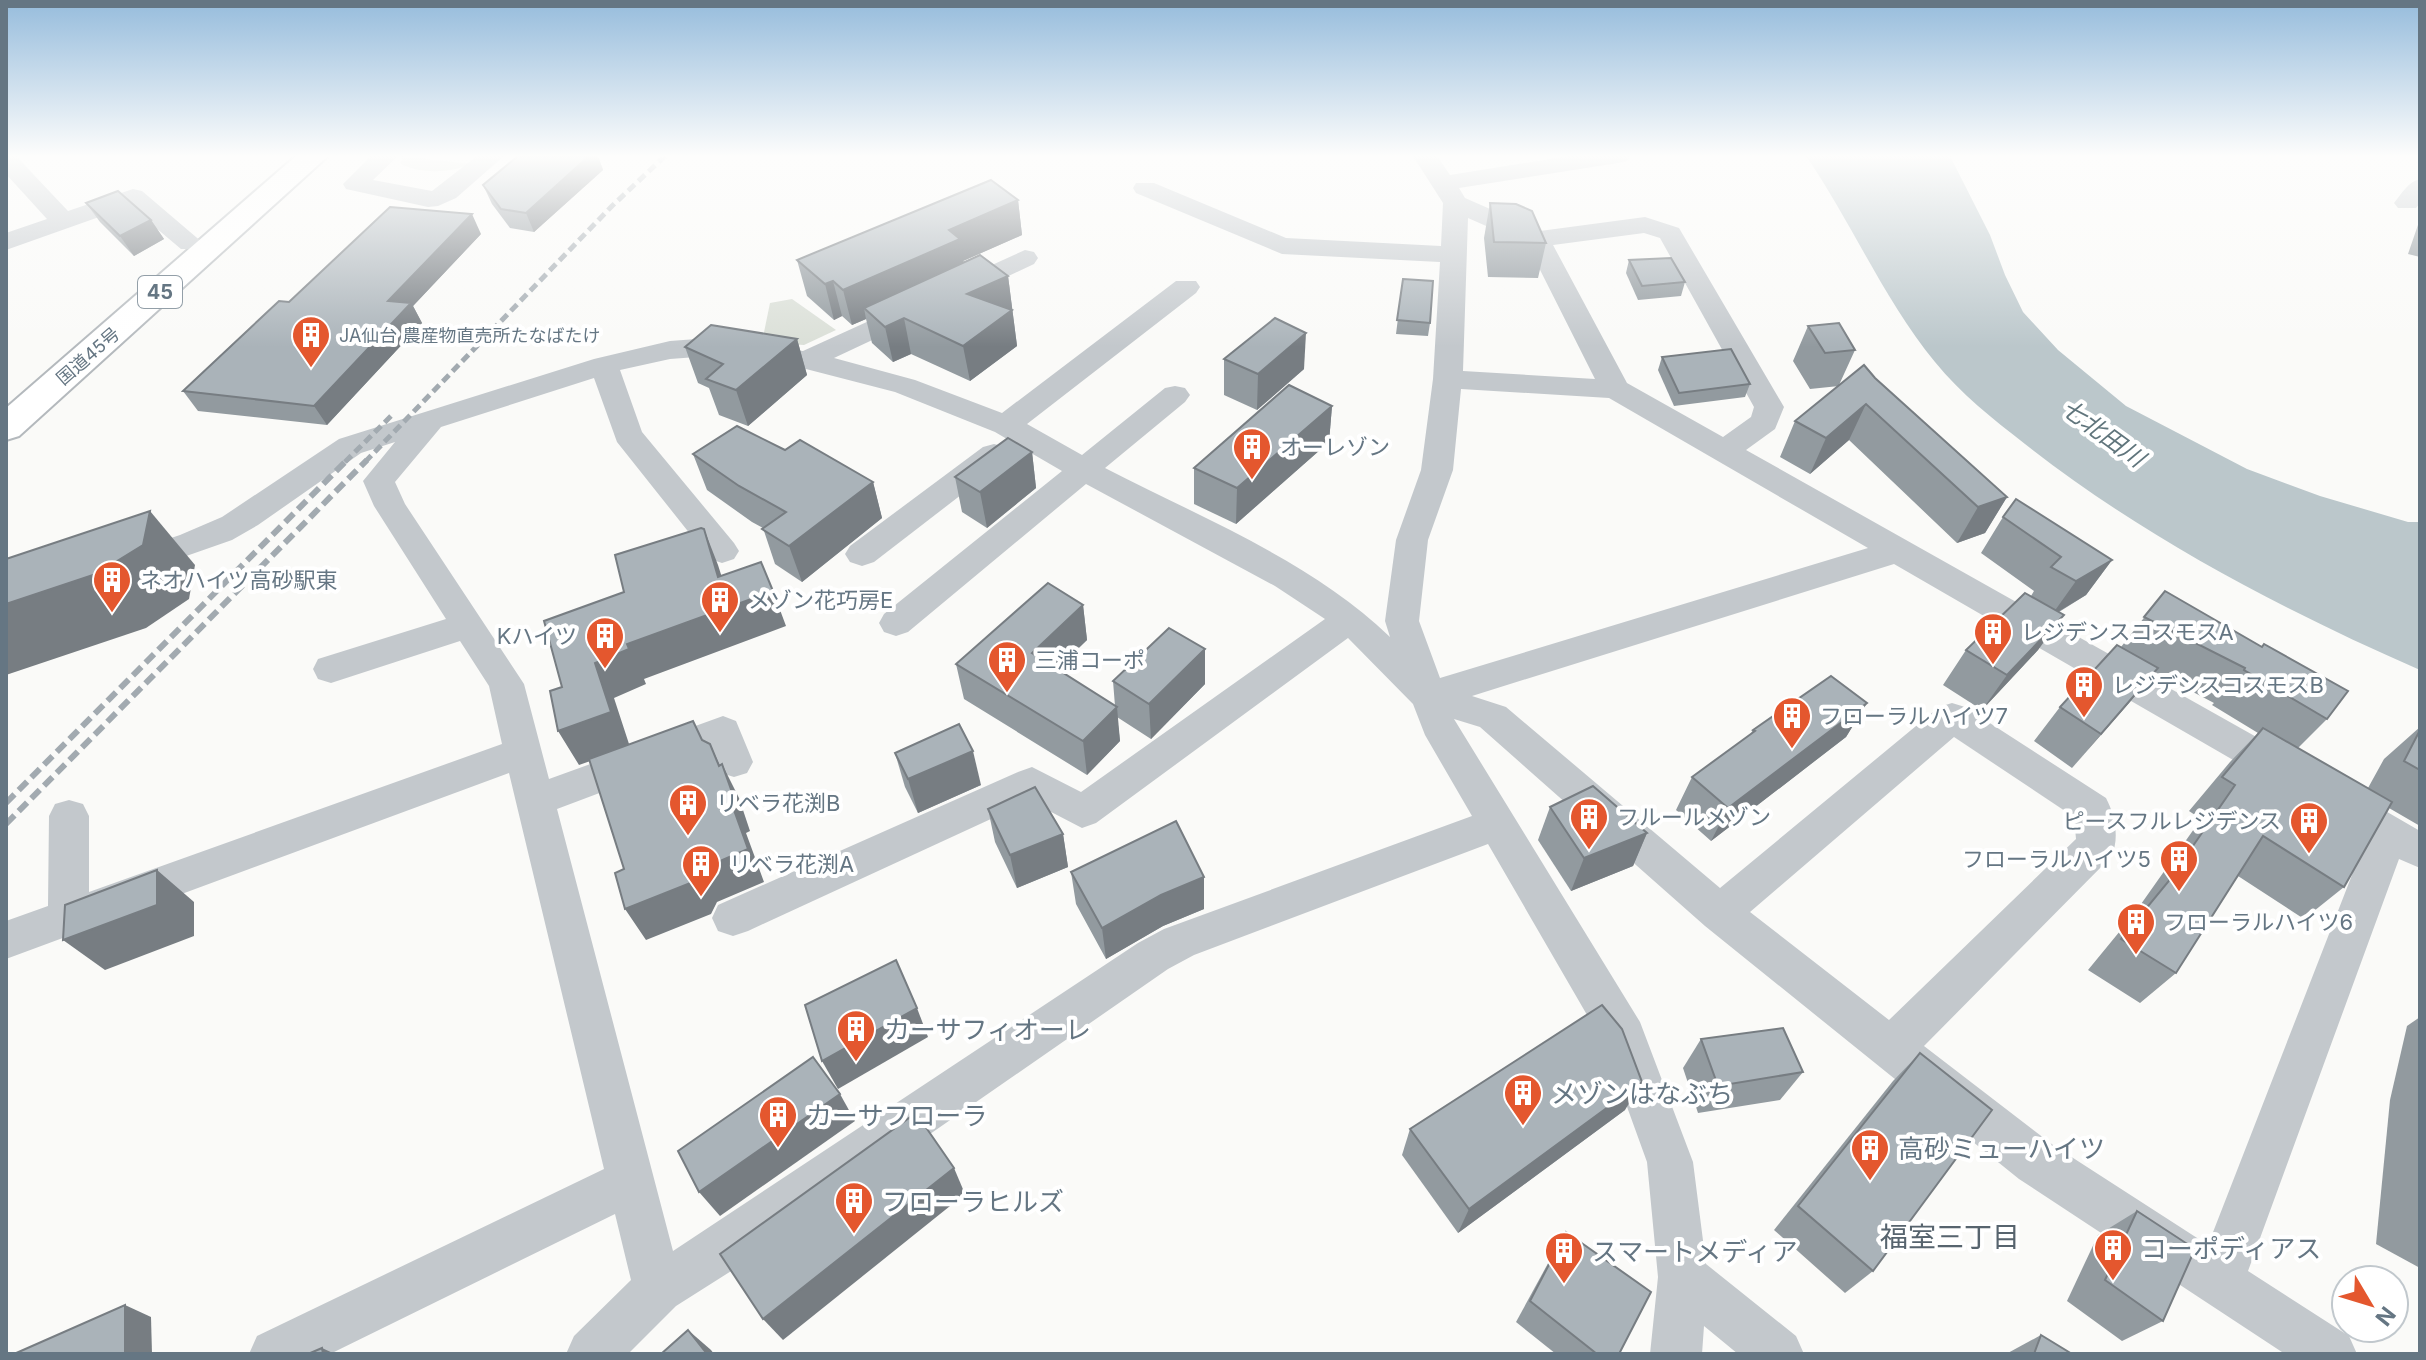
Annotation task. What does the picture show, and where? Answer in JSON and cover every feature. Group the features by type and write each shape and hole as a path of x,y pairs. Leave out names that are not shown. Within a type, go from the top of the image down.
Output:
{"highway":[{"name":"国道45号","path":"6,402 217,219"},
{"name":"国道45号","path":"6,428 242,219"}],"street":[{"path":"6,242 67,219"},
{"path":"161,219 190,243"},
{"path":"1219,219 1282,246 1454,255"},
{"path":"1448,219 1454,255 1448,379 1437,470 1412,540 1402,621 1438,725 1624,1037 1670,1162 1683,1277 1676,1354"},
{"path":"1505,219 1537,239 1615,389"},
{"path":"1537,239 1645,225 1670,233 1769,407 1764,422 1725,451"},
{"path":"807,360 1025,258"},
{"path":"862,554 1186,287"},
{"path":"97,575 203,539 246,518 323,461 350,446 604,365 670,350 710,347 807,360 905,386 1013,429 1287,577 1350,619 1427,696 1493,717 1720,913 2036,1162 2331,1354"},
{"path":"604,365 628,435 722,551"},
{"path":"1448,379 1615,389 2404,841 2219,1281"},
{"path":"896,623 1175,395"},
{"path":"429,422 379,481 390,506 506,684 658,1288"},
{"path":"1427,696 1900,550"},
{"path":"733,918 1032,783 1082,812 1350,619"},
{"path":"331,669 466,626"},
{"path":"1720,913 1952,717 2092,809 2097,845 1890,1049"},
{"path":"536,800 723,731 734,762"},
{"path":"6,940 524,752"},
{"path":"69,816 69,917"},
{"path":"592,1354 658,1288 730,1244 1166,949 1497,824"},
{"path":"275,1354 631,1181"},
{"path":"1683,1277 1778,1354"}],"shaded area":[{"path":"792,299 836,330 804,345 762,342 770,303"}],"water":[{"name":"七北田川","path":"1845,219 1982,219 2023,312 2058,350 2126,406 2247,469 2320,496 2408,522 2420,522 2420,670 2266,597 2166,541 2070,478 1989,416 1945,374 1884,287"}],"building":[{"path":"103,219 151,220 120,236"},
{"path":"377,219 467,219 388,301 411,303 314,406 183,391 279,301 289,302"},
{"path":"895,219 973,219 949,230 960,239 843,290 833,281 825,284 797,260"},
{"path":"1492,219 1536,219 1546,243 1494,242"},
{"path":"980,255 1008,276 967,294 1012,310 963,346 904,318 885,327 864,308"},
{"path":"1671,258 1685,282 1642,286 1629,260"},
{"path":"1403,279 1433,281 1430,323 1397,320"},
{"path":"1275,318 1306,333 1258,374 1224,359"},
{"path":"1839,323 1855,350 1825,353 1808,326"},
{"path":"711,325 797,339 736,390 706,379 723,364 685,347"},
{"path":"1731,349 1750,384 1679,393 1662,357"},
{"path":"1864,365 2007,497 1978,507 1866,404 1826,438 1795,421"},
{"path":"1289,385 1332,406 1237,488 1194,468"},
{"path":"737,426 785,450 800,440 873,482 789,546 762,529 786,512 739,486 693,454"},
{"path":"1008,438 1032,452 980,492 955,477"},
{"path":"2016,499 2112,560 2076,581 2051,567 2061,557 2003,517"},
{"path":"150,511 143,545 96,574 6,604 6,559"},
{"path":"704,529 718,577 761,562 773,591 627,644 629,649 595,663 611,712 558,731 550,691 562,687 544,621 624,592 615,555"},
{"path":"1048,583 1083,605 1032,653 1117,707 1083,741 956,664"},
{"path":"2165,591 2262,647 2264,644 2348,691 2327,719 2245,668 2144,617"},
{"path":"2025,593 2064,615 2007,675 1966,650"},
{"path":"1169,628 1205,649 1149,704 1113,681"},
{"path":"2117,645 2158,668 2101,734 2060,707"},
{"path":"1831,676 1867,703 1728,808 1692,777 1753,730"},
{"path":"693,721 702,740 710,744 719,766 722,764 734,798 730,799 748,849 699,870 693,882 625,909 615,873 624,869 589,759"},
{"path":"959,724 973,751 908,779 895,753"},
{"path":"2263,728 2392,802 2344,887 2263,836 2176,973 2121,939 2168,882 2235,785 2222,777"},
{"path":"2420,730 2420,770 2404,761"},
{"path":"1593,786 1647,833 1584,858 1550,807"},
{"path":"1035,787 1063,834 1010,855 988,809"},
{"path":"1176,821 1204,877 1161,895 1102,928 1071,872"},
{"path":"157,870 157,905 63,940 65,905"},
{"path":"896,960 917,1008 822,1061 805,1005"},
{"name":"メゾンはなぶち","path":"1602,1005 1622,1029 1642,1082 1469,1209 1410,1129"},
{"path":"1783,1028 1803,1072 1718,1086 1701,1039"},
{"name":"高砂ミューハイツ","path":"1920,1053 1992,1110 1873,1271 1798,1206"},
{"path":"813,1057 840,1094 699,1192 678,1151"},
{"path":"916,1113 954,1168 763,1319 720,1254"},
{"path":"2137,1211 2195,1249 2163,1321 2105,1280"},
{"name":"スマートメディア","path":"1566,1232 1651,1292 1619,1354 1597,1354 1530,1301"},
{"path":"125,1305 125,1354 14,1354"},
{"path":"688,1330 707,1354 661,1354"},
{"path":"2041,1335 2072,1354 2034,1354"},
{"path":"322,1348 323,1354 308,1354"}],"railway":[{"path":"365,462 599,219"},
{"path":"347,460 393,414"},
{"path":"6,803 347,460"},
{"path":"6,824 367,460"}],"place":[{"name":"JA仙台 農産物直売所たなばたけ","path":"311,369"},
{"name":"オーレゾン","path":"1252,481"},
{"name":"ネオハイツ高砂駅東","path":"112,614"},
{"name":"メゾン花巧房E","path":"720,634"},
{"name":"レジデンスコスモスA","path":"1993,666"},
{"name":"Kハイツ","path":"605,670"},
{"name":"三浦コーポ","path":"1007,694"},
{"name":"レジデンスコスモスB","path":"2084,719"},
{"name":"フローラルハイツ7","path":"1792,750"},
{"name":"リベラ花渕B","path":"688,837"},
{"name":"フルールメゾン","path":"1589,851"},
{"name":"ピースフルレジデンス","path":"2309,855"},
{"name":"フローラルハイツ5","path":"2179,893"},
{"name":"リベラ花渕A","path":"701,898"},
{"name":"フローラルハイツ6","path":"2136,956"},
{"name":"カーサフィオーレ","path":"856,1063"},
{"name":"メゾンはなぶち","path":"1523,1127"},
{"name":"カーサフローラ","path":"778,1149"},
{"name":"高砂ミューハイツ","path":"1870,1182"},
{"name":"フローラヒルズ","path":"854,1235"},
{"name":"コーポディアス","path":"2113,1282"},
{"name":"スマートメディア","path":"1564,1285"}],"district":[{"name":"福室三丁目","path":"1950,1237"}]}
